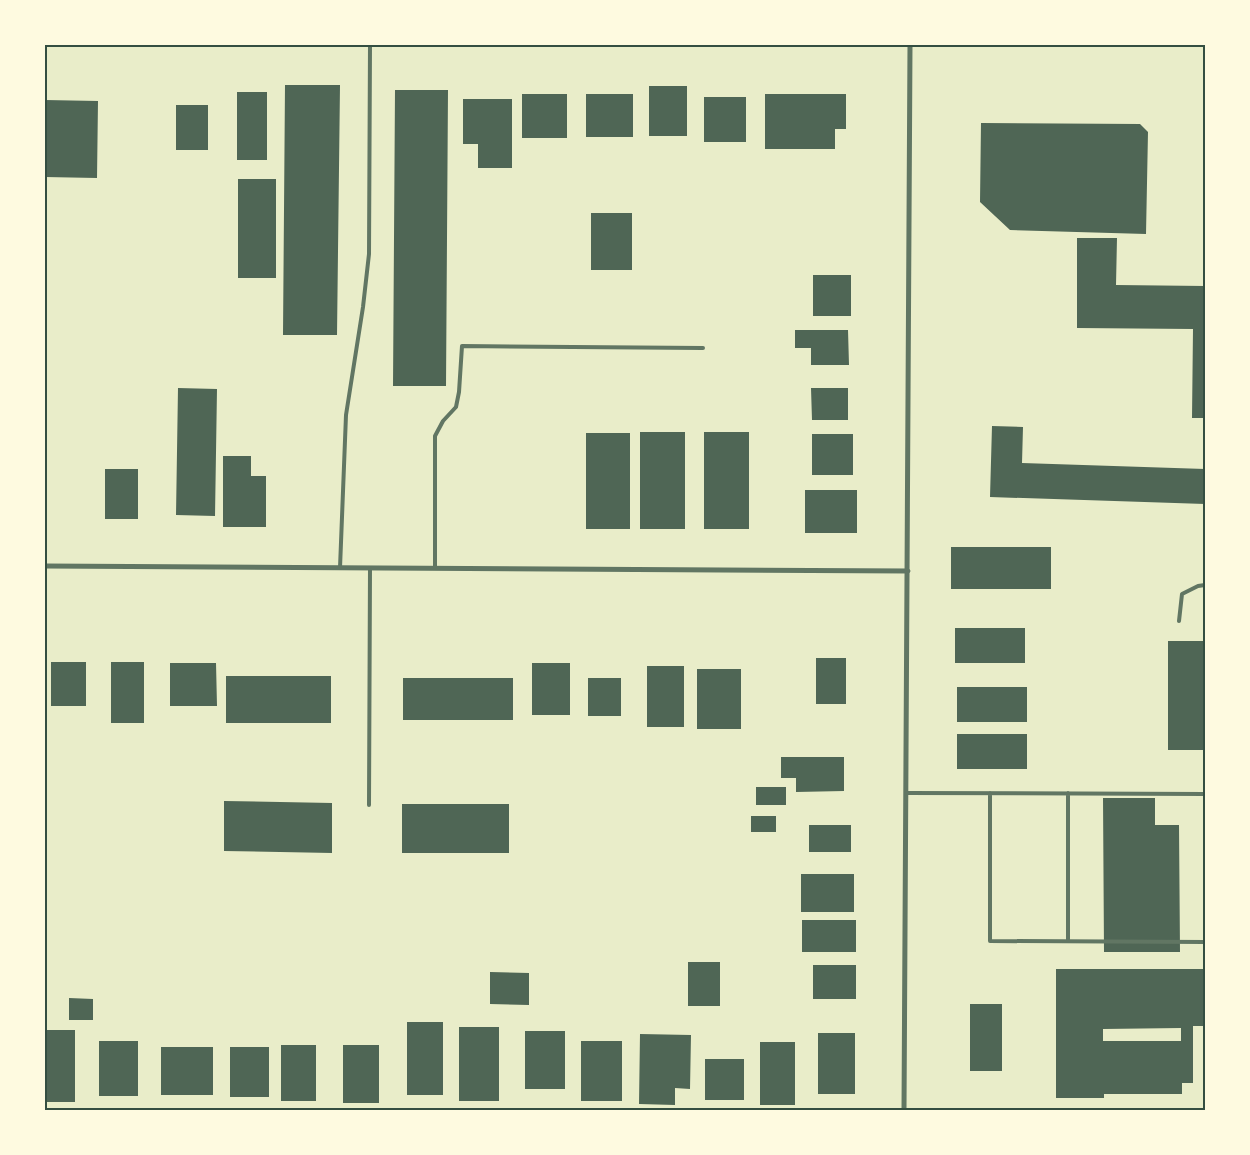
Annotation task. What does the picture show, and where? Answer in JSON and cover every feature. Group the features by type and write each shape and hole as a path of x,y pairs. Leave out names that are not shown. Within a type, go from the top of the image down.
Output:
{"street":[{"path":"904,1110 910,45"},
{"path":"45,566 908,570"}],"lane":[{"path":"340,568 346,415 363,307 369,254 370,45"},
{"path":"435,568 435,436 442,421 456,408 462,346 703,348"},
{"path":"369,805 370,568"},
{"path":"1179,621 1182,594 1198,586 1205,585"},
{"path":"906,793 1205,794"},
{"path":"990,793 990,941 1205,942"},
{"path":"1068,793 1068,941"}],"building":[{"path":"285,85 340,85 337,335 283,335"},
{"path":"649,86 687,86 687,136 649,136"},
{"path":"395,90 448,90 446,386 393,386"},
{"path":"237,92 267,92 267,160 237,160"},
{"path":"522,94 567,94 567,138 522,138"},
{"path":"586,94 633,94 633,137 586,137"},
{"path":"765,94 846,94 846,129 835,129 835,149 765,149"},
{"path":"704,97 746,97 746,142 704,142"},
{"path":"463,99 512,99 512,168 478,168 478,144 463,144"},
{"path":"45,100 98,101 97,178 45,177"},
{"path":"176,105 208,105 208,150 176,150"},
{"path":"981,123 1140,124 1148,132 1146,234 1010,230 980,202"},
{"path":"238,179 276,179 276,278 238,278"},
{"path":"591,213 632,213 632,270 591,270"},
{"path":"1077,238 1117,238 1116,285 1205,286 1205,418 1192,418 1193,329 1077,328"},
{"path":"813,275 851,275 851,316 813,316"},
{"path":"795,330 848,330 849,365 811,365 811,348 795,348"},
{"path":"178,388 217,389 215,516 176,515"},
{"path":"811,388 848,388 848,420 812,420"},
{"path":"992,426 1023,427 1022,463 1205,469 1205,504 990,497"},
{"path":"640,432 685,432 685,529 640,529"},
{"path":"704,432 749,432 749,529 704,529"},
{"path":"586,433 630,433 630,529 586,529"},
{"path":"812,434 853,434 853,475 812,475"},
{"path":"223,456 251,456 251,476 266,476 266,527 223,527"},
{"path":"105,469 138,469 138,519 105,519"},
{"path":"805,490 857,490 857,533 805,533"},
{"path":"951,547 1051,547 1051,589 951,589"},
{"path":"955,628 1025,628 1025,663 955,663"},
{"path":"1168,641 1205,641 1205,750 1168,750"},
{"path":"816,658 846,658 846,704 816,704"},
{"path":"51,662 86,662 86,706 51,706"},
{"path":"111,662 144,662 144,723 111,723"},
{"path":"170,663 216,663 217,706 170,706"},
{"path":"532,663 570,663 570,715 532,715"},
{"path":"647,666 684,666 684,727 647,727"},
{"path":"697,669 741,669 741,729 697,729"},
{"path":"226,676 331,676 331,723 226,723"},
{"path":"403,678 513,678 513,720 403,720"},
{"path":"588,678 621,678 621,716 588,716"},
{"path":"957,687 1027,687 1027,722 957,722"},
{"path":"957,734 1027,734 1027,769 957,769"},
{"path":"781,757 844,757 844,791 796,792 796,778 781,778"},
{"path":"756,787 786,787 786,805 756,805"},
{"path":"1103,798 1155,798 1155,825 1179,825 1180,952 1104,952"},
{"path":"224,801 332,803 332,853 224,851"},
{"path":"402,804 509,804 509,853 402,853"},
{"path":"751,816 776,816 776,832 751,832"},
{"path":"809,825 851,825 851,852 809,852"},
{"path":"801,874 854,874 854,912 801,912"},
{"path":"802,920 856,920 856,952 802,952"},
{"path":"688,962 720,962 720,1006 688,1006"},
{"path":"813,965 856,965 856,999 813,999"},
{"path":"1056,969 1204,969 1205,1012 1203,1012 1203,1026 1193,1026 1193,1083 1182,1083 1182,1094 1104,1094 1104,1098 1056,1098","holes":["1181,1028 1181,1041 1103,1041 1103,1029"]},
{"path":"490,972 529,973 529,1005 490,1004"},
{"path":"69,998 93,999 93,1020 69,1020"},
{"path":"970,1004 1002,1004 1002,1071 970,1071"},
{"path":"407,1022 443,1022 443,1095 407,1095"},
{"path":"459,1027 499,1027 499,1101 459,1101"},
{"path":"45,1030 75,1030 75,1102 45,1102"},
{"path":"525,1031 565,1031 565,1089 525,1089"},
{"path":"818,1033 855,1033 855,1094 818,1094"},
{"path":"640,1034 691,1035 690,1089 675,1088 675,1105 639,1104"},
{"path":"99,1041 138,1041 138,1096 99,1096"},
{"path":"581,1041 622,1041 622,1101 581,1101"},
{"path":"760,1042 795,1042 795,1105 760,1105"},
{"path":"281,1045 316,1045 316,1101 281,1101"},
{"path":"343,1045 379,1045 379,1103 343,1103"},
{"path":"161,1047 213,1047 213,1095 161,1095"},
{"path":"230,1047 269,1047 269,1097 230,1097"},
{"path":"705,1059 744,1059 744,1100 705,1100"}]}
